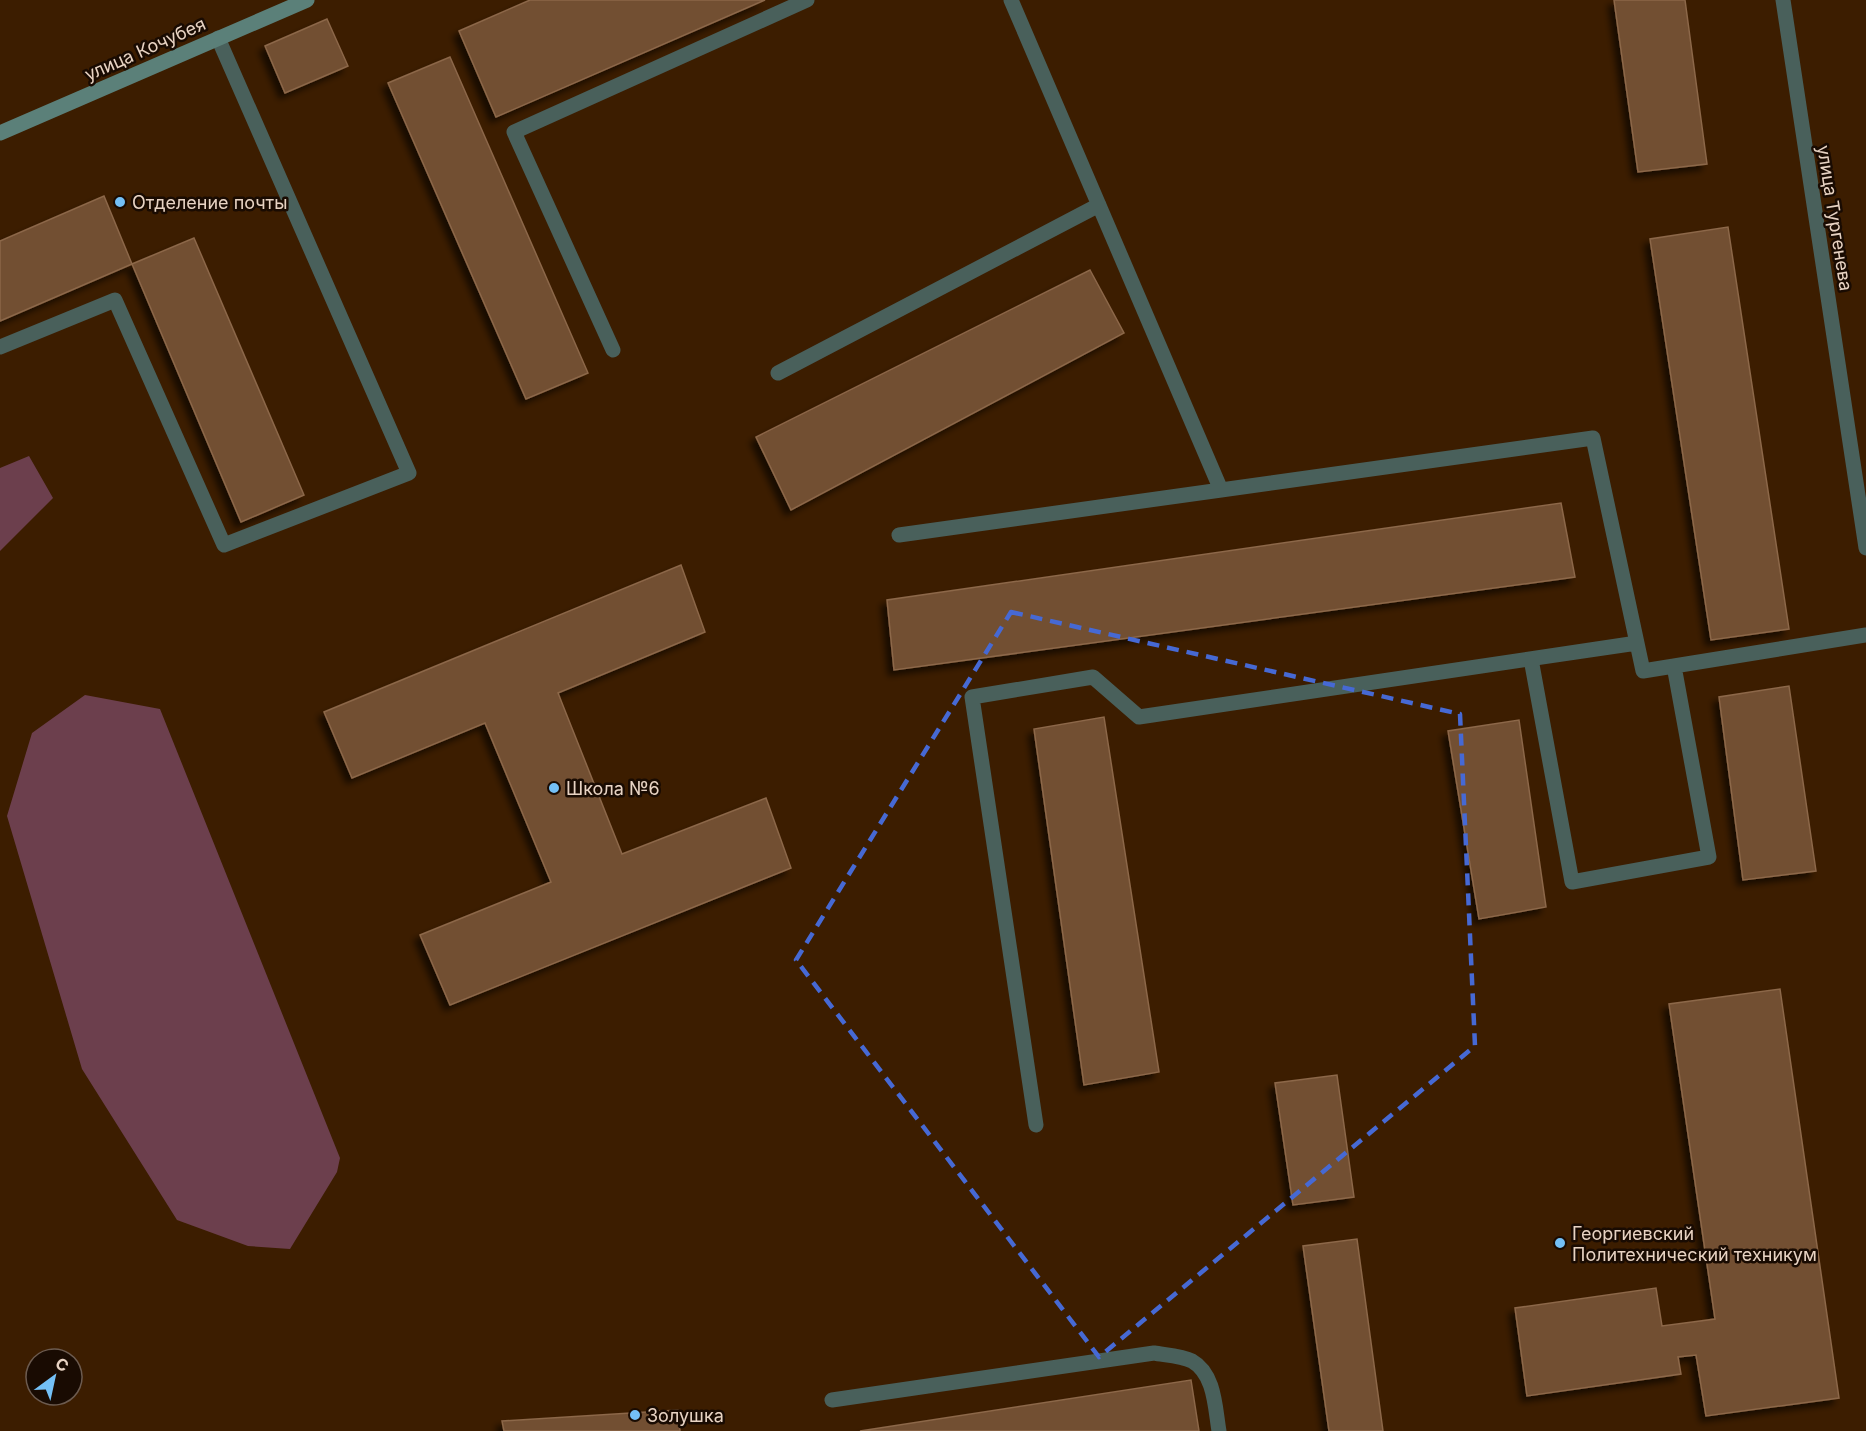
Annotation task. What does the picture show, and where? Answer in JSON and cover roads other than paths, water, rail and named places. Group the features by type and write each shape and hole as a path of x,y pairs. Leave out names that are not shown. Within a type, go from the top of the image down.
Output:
{"main road":[{"name":"улица Кочубея","path":"0,133 307,0"}],"street":[{"path":"613,350 514,132 807,0"},
{"path":"1011,0 1221,490"},
{"name":"улица Тургенева","path":"1783,0 1866,548"},
{"path":"0,347 115,300 224,545 409,473 218,38"},
{"path":"778,373 1099,205"},
{"path":"899,535 1593,438 1643,671 1866,635"},
{"path":"1036,1125 972,697 1093,677 1139,717 1636,643"},
{"path":"1531,659 1572,882 1709,857 1674,666"},
{"path":"832,1400 1154,1353 1190,1360 1202,1369 1212,1391 1219,1431"}],"place":[{"name":"Отделение почты","path":"120,202"},
{"name":"Школа №6","path":"554,788"},
{"name":"Георгиевский Политехнический техникум","path":"1560,1243"},
{"name":"Золушка","path":"635,1415"}]}
